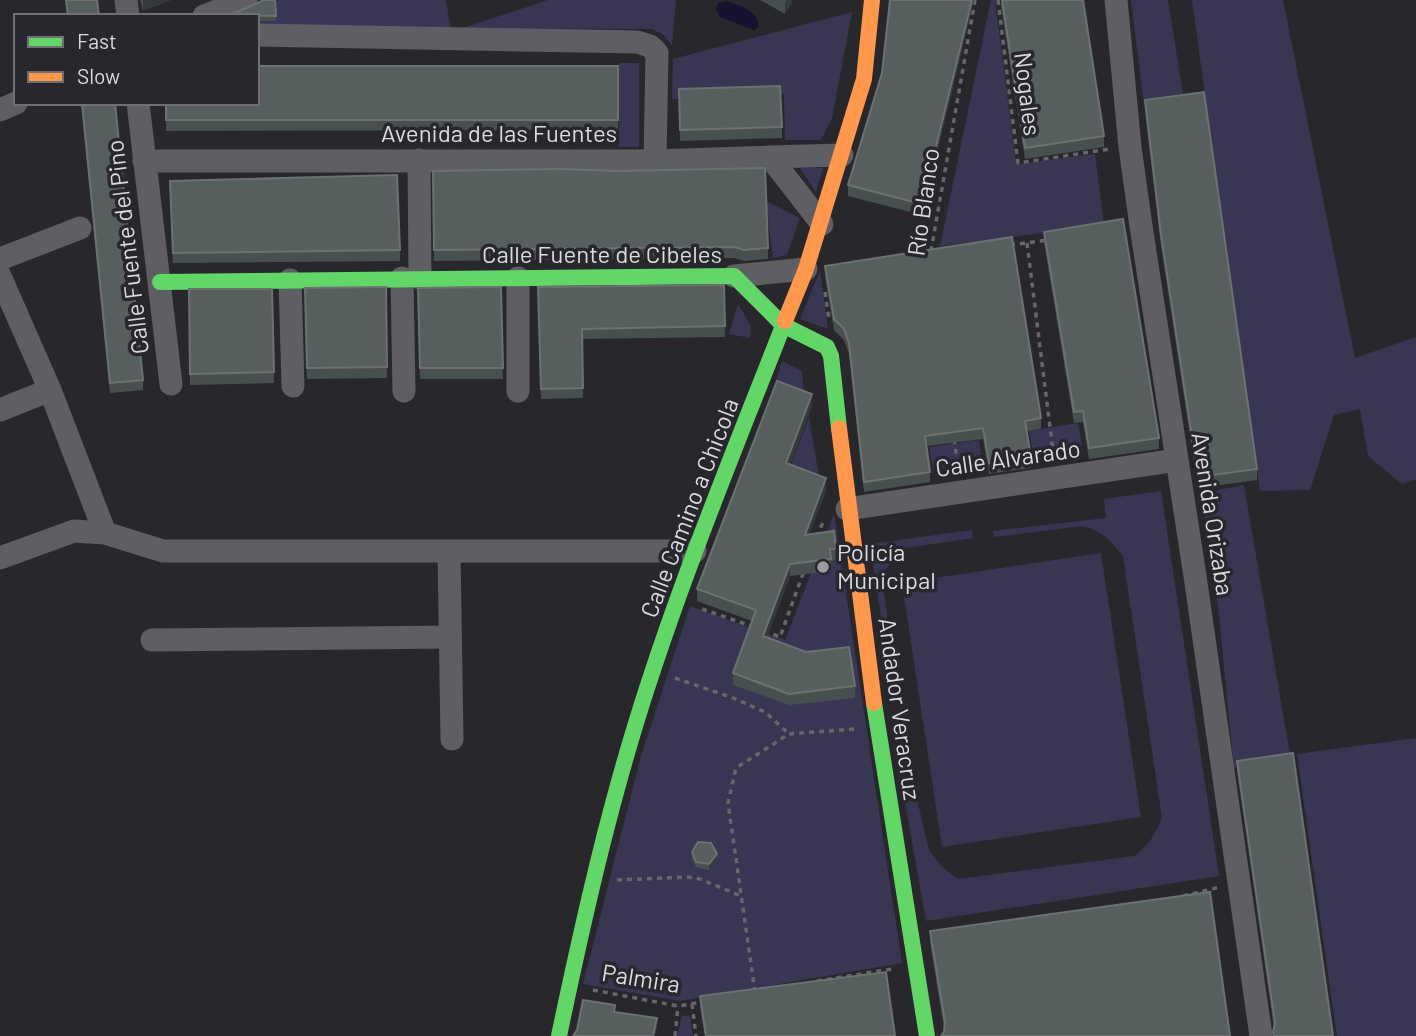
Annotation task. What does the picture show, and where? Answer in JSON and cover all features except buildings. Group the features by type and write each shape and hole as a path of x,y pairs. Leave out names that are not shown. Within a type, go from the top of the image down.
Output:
{"street":[{"path":"209,14 246,0"},
{"name":"Calle Camino a Chicola","path":"559,1036 592,881 653,670 695,551 822,224 864,79 872,0"},
{"name":"Avenida Orizaba","path":"1116,0 1130,147 1261,1036"},
{"path":"259,35 637,42 650,46 657,53 655,161"},
{"name":"Calle Fuente del Pino","path":"138,105 171,384"},
{"name":"Avenida de las Fuentes","path":"144,162 655,161 842,155"},
{"path":"770,157 822,224"},
{"path":"404,391 419,160"},
{"path":"0,259 80,228"},
{"path":"734,276 808,265"},
{"path":"0,276 50,390 105,533"},
{"name":"Calle Fuente de Cibeles","path":"411,278 734,276 783,325"},
{"path":"160,282 411,278"},
{"path":"518,278 518,391"},
{"path":"290,280 293,386"},
{"path":"783,325 827,347"},
{"name":"Andador Veracruz","path":"827,347 831,356 837,510 878,727 927,1036"},
{"path":"0,410 50,390"},
{"name":"Calle Alvarado","path":"837,510 1177,460"},
{"path":"0,558 74,531 105,533 163,551 695,551"},
{"path":"449,551 452,739"},
{"path":"152,640 450,637"}],"path":[{"name":"Río Blanco","path":"930,256 975,0"},
{"name":"Nogales","path":"998,0 1018,163 1130,147"},
{"path":"999,246 1052,239"},
{"path":"1027,243 1056,478"},
{"path":"808,265 821,271 831,334 827,347"},
{"path":"953,427 961,492"},
{"path":"813,547 837,510"},
{"path":"677,600 780,637 808,560"},
{"path":"653,670 765,712 789,734"},
{"path":"755,992 728,803 736,768 789,734 878,727"},
{"path":"592,881 687,877 700,879 741,896"},
{"path":"1178,897 1239,883"},
{"path":"808,982 915,965"},
{"name":"Palmira","path":"569,985 678,1006 704,1002"},
{"path":"692,1004 696,1036"},
{"path":"675,1036 678,1006"}],"shaded area":[{"path":"278,0 446,0 451,31 259,26 259,14 241,14"},
{"path":"548,0 676,0 672,46 664,35 652,29 463,28"},
{"path":"991,0 995,0 1016,164 1095,154 1104,225 940,246"},
{"path":"1131,0 1168,0 1184,100 1144,106"},
{"path":"1192,0 1283,0 1355,358 1416,337 1416,479 1402,484 1368,456 1360,409 1334,415 1310,490 1260,491"},
{"path":"727,1 752,12 759,27 754,30 720,17 716,9 718,3"},
{"path":"852,12 832,118 821,140 785,140 784,94 672,99 673,59"},
{"path":"619,63 639,63 639,147 619,147"},
{"path":"800,168 823,168 816,192"},
{"path":"766,201 800,218 787,255 773,258"},
{"path":"820,271 828,329 800,319"},
{"path":"738,304 751,326 750,338 729,334"},
{"path":"782,361 802,371 805,403 773,390"},
{"path":"809,417 821,489 787,475"},
{"path":"1078,423 1082,445 1033,453 1029,431"},
{"path":"979,440 982,462 933,470 929,447"},
{"path":"1244,485 1291,761 1234,768 1219,616 1202,493"},
{"path":"1161,491 1219,876 926,921 898,762 908,761 929,850 942,867 958,879 1134,856 1148,844 1157,830 1162,818 1123,556 1106,537 1083,526 994,537 993,531 1106,518 1104,499"},
{"path":"834,514 902,963 680,1001 583,984 641,756 690,606 785,640"},
{"path":"972,530 973,538 906,548 886,569 882,579 899,701 894,702 870,544"},
{"path":"1101,553 1141,817 942,847 902,583"},
{"path":"1416,738 1416,1036 1337,1036 1297,754"},
{"path":"690,1015 693,1036 677,1036 682,1016"}],"traffic: fast":[{"path":"160,282 734,276 783,325 827,347 831,356 839,428"},
{"path":"559,1036 601,850 639,713 701,536 785,321"},
{"path":"874,703 927,1036"}],"traffic: slow":[{"path":"785,321 806,269 864,79 872,0"},
{"path":"839,428 874,703"}],"place":[{"name":"Policía Municipal","path":"823,567"}]}
